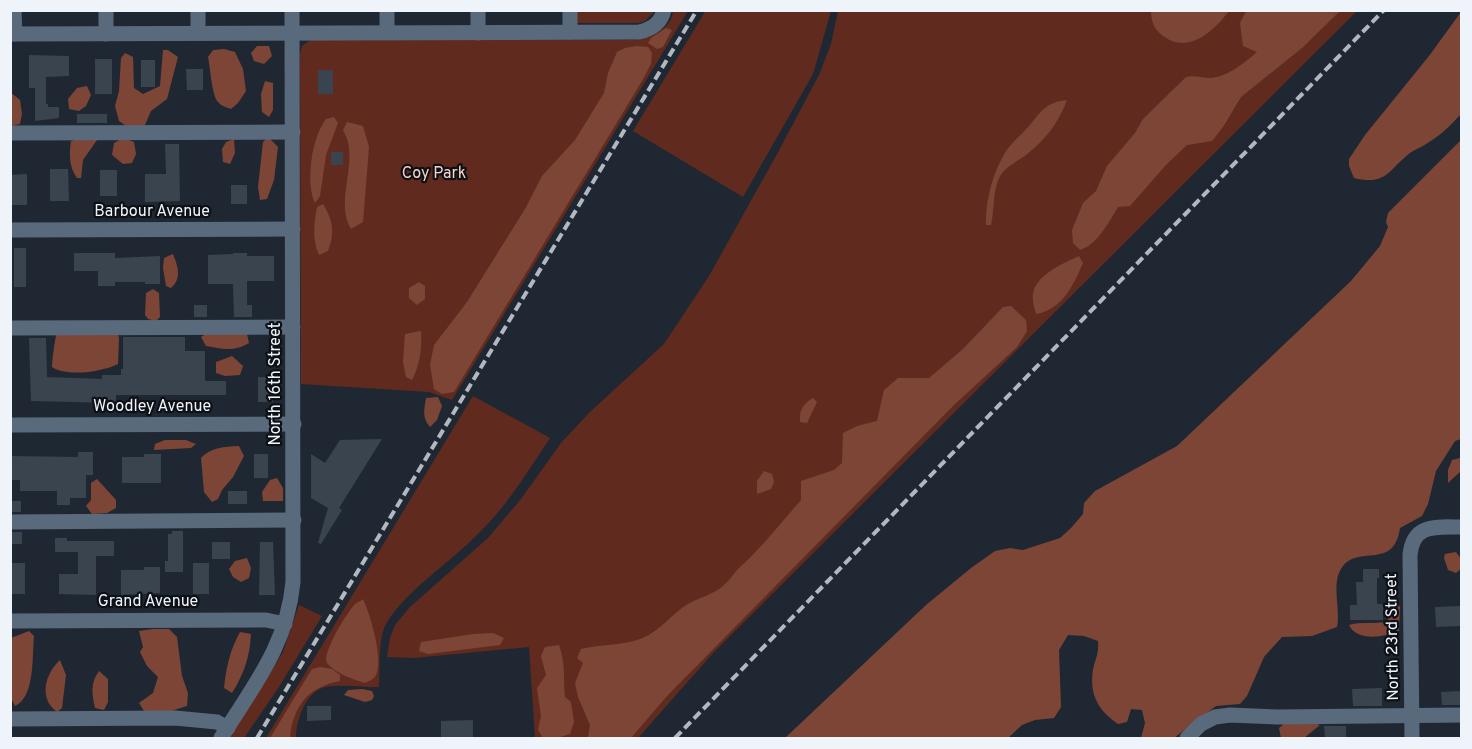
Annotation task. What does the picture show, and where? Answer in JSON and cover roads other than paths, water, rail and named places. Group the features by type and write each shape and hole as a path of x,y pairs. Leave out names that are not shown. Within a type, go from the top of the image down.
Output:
{"street":[{"path":"14,10 13,34 639,32 649,30 660,17"},
{"path":"106,10 106,34"},
{"path":"198,10 198,33"},
{"name":"North 16th Street","path":"224,733 271,658 291,604 294,520 292,10"},
{"path":"387,10 387,32"},
{"path":"478,10 478,33"},
{"path":"570,10 570,32"},
{"path":"10,133 293,132"},
{"name":"Barbour Avenue","path":"10,230 293,229"},
{"path":"10,328 294,327"},
{"name":"Woodley Avenue","path":"10,425 294,424"},
{"path":"10,522 294,520"},
{"name":"North 23rd Street","path":"1412,738 1410,555 1415,536 1425,529 1461,527"},
{"name":"Grand Avenue","path":"10,621 266,620 285,624"},
{"path":"1187,738 1201,724 1215,717 1461,715"},
{"path":"10,719 175,718 217,723 224,733"}],"railway":[{"path":"257,738 697,10"},
{"path":"675,738 1384,10"}],"park label":[{"name":"Coy Park","path":"434,174"}]}
